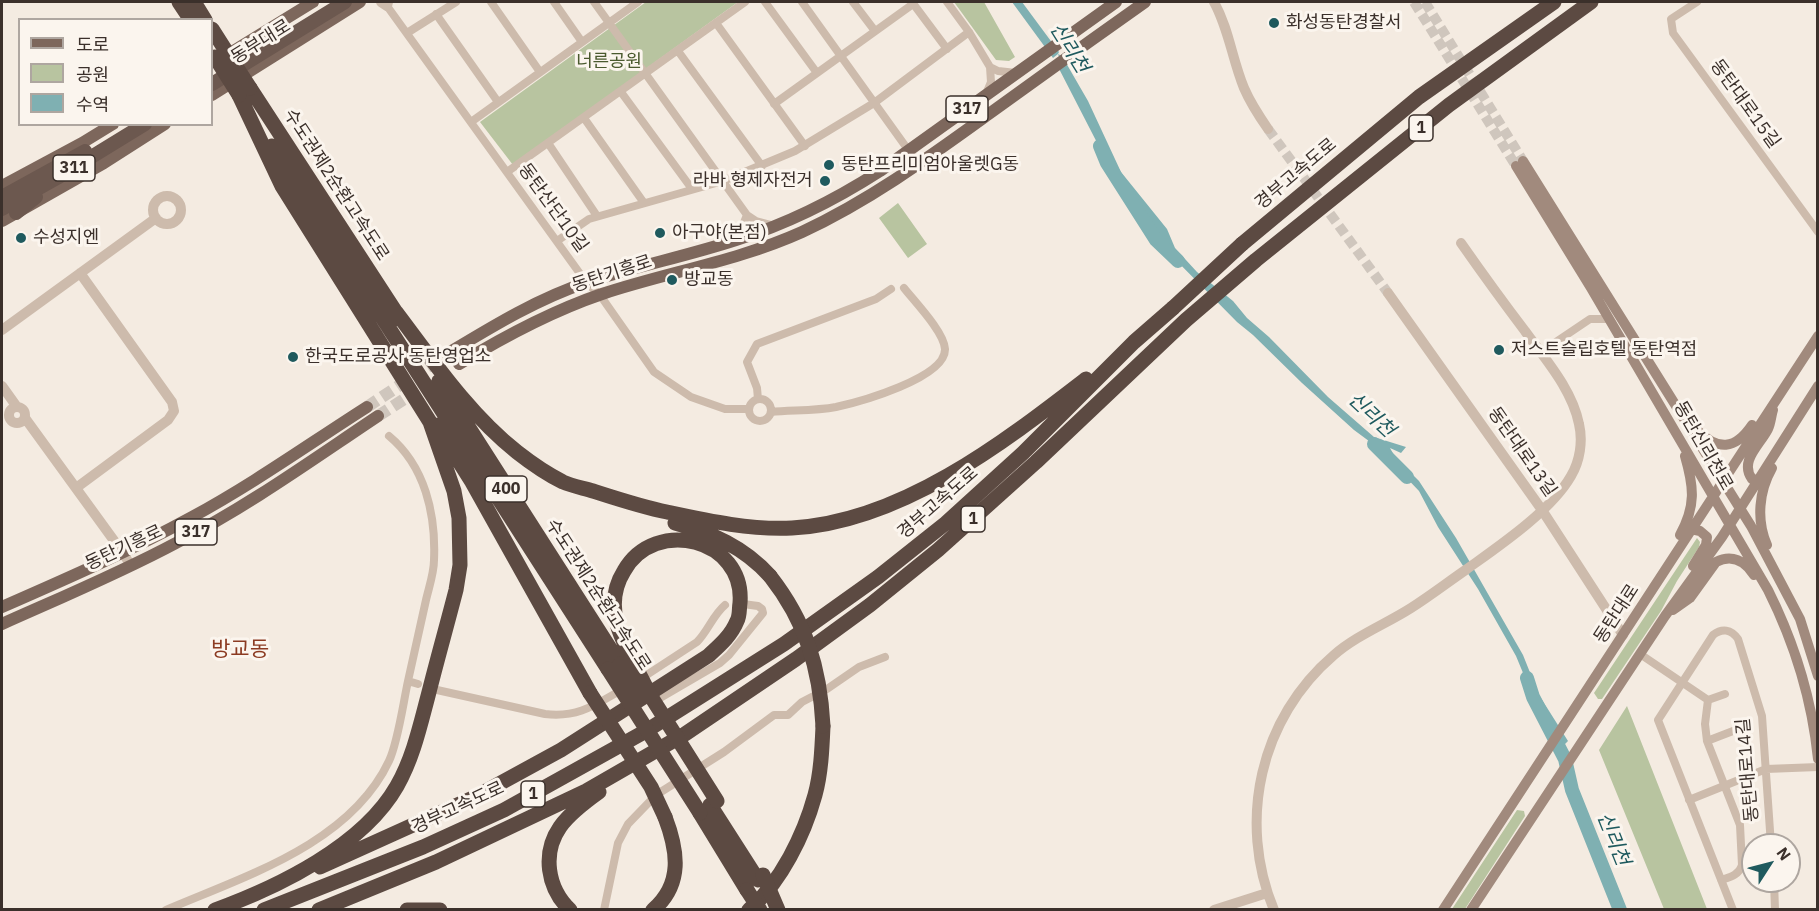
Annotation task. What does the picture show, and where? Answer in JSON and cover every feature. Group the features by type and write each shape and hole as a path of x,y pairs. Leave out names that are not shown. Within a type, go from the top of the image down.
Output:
{"highway":[{"path":"179,2 190,18"},
{"path":"194,2 205,18"},
{"name":"동부대로","path":"213,73 329,2"},
{"name":"동부대로","path":"213,83 345,2"},
{"name":"경부고속도로","path":"264,909 423,847 504,810 646,731 784,644 878,577 946,523 1023,453 1134,342 1242,244 1419,97 1554,2"},
{"name":"경부고속도로","path":"319,909 436,862 586,791 650,755 742,697 836,631 902,579 1036,462 1186,320 1256,260 1449,105 1591,2"},
{"name":"수도권제2순환고속도로","path":"213,36 216,56 245,92 396,312 709,806 756,882 760,909"},
{"path":"245,92 287,194 430,422 454,491 460,538 460,565 456,590 415,744 397,786 370,821 351,837 298,873 251,896"},
{"name":"수도권제2순환고속도로","path":"245,92 620,664"},
{"name":"311","path":"2,197 127,126"},
{"name":"311","path":"2,208 57,178 142,126"},
{"path":"2,187 67,161"},
{"path":"16,213 57,178"},
{"path":"396,312 436,365 486,423 517,452 564,482 727,542 745,552 770,576 791,604 813,657 821,692 823,726 821,758 815,795 800,835 778,877 758,902 749,909"},
{"path":"564,482 643,507 743,527 793,528 847,520 892,504 968,463 1046,409 1134,342"},
{"path":"409,386 452,448 590,693 651,787 665,817 674,844 674,877 666,897 653,909"},
{"path":"215,909 348,855 475,796 561,750 708,656 728,637 738,619 740,594 736,577 725,561 710,548 686,539 659,542 639,552 627,566 615,590 614,606 620,664 650,695 709,806 756,882 778,909"},
{"path":"570,909 555,889 549,873 552,840 560,826 572,814 650,755"},
{"path":"407,909 440,909"}],"main road":[{"path":"216,56 313,2"},
{"name":"동부대로","path":"213,94 360,2"},
{"name":"동탄기흥로","path":"450,352 532,306 586,282 737,240 775,226 841,195 909,151 1116,2"},
{"name":"동탄기흥로","path":"459,364 519,329 600,295 738,256 778,242 856,205 919,165 1145,2"},
{"path":"2,187 110,126"},
{"path":"2,221 105,163 162,126"},
{"name":"동탄신리천로","path":"1818,676 1800,619 1785,587 1740,507 1686,419 1520,164 1608,319 1768,590 1787,629 1809,699 1818,759"},
{"name":"동탄대로","path":"1443,909 1818,336"},
{"path":"1471,909 1665,616 1730,525 1818,386"},
{"path":"1686,419 1713,444 1722,446 1732,444 1746,435 1760,415 1775,401"},
{"path":"1757,480 1752,479 1748,473 1747,463 1769,427 1775,401"},
{"name":"동탄기흥로","path":"2,607 123,553 216,504 367,407"},
{"name":"동탄기흥로","path":"2,624 178,543 226,515 378,416"},
{"path":"1785,587 1779,567 1765,541 1760,515 1765,480 1783,450 1794,421"},
{"path":"1648,596 1685,525 1693,503 1692,483 1680,438"},
{"path":"1665,616 1679,588 1706,545 1707,537 1700,531 1691,529"},
{"path":"1665,616 1690,598 1716,562 1730,558 1749,567 1776,618 1787,629"}],"street":[{"path":"407,33 456,2"},
{"path":"491,2 540,72"},
{"path":"554,2 582,42"},
{"path":"594,2 747,215 756,221 775,226"},
{"path":"471,122 638,2"},
{"path":"507,172 746,2"},
{"path":"765,2 817,73"},
{"path":"802,2 919,165"},
{"path":"853,2 875,31"},
{"path":"947,2 990,67 991,82 986,95"},
{"path":"1214,2 1228,34 1244,87 1268,129"},
{"name":"동탄대로15길","path":"1697,2 1671,19 1673,33 1818,232"},
{"name":"동탄산단10길","path":"385,3 586,282 600,295 654,372 691,397 725,409 748,409"},
{"path":"774,104 912,3 946,49"},
{"path":"436,15 498,102"},
{"path":"716,23 805,146"},
{"path":"557,241 589,219 723,181 805,146 874,103 969,32"},
{"path":"678,51 762,166"},
{"path":"990,67 1005,73 1021,70"},
{"path":"621,92 692,189"},
{"path":"584,118 644,202"},
{"path":"548,143 597,216"},
{"path":"737,240 747,215"},
{"path":"2,330 156,218"},
{"path":"1274,909 1267,893 1257,846 1256,805 1265,758 1279,724 1305,684 1335,654 1355,639 1431,595 1503,543 1542,510 1571,477 1580,451 1580,426 1568,393 1461,243"},
{"path":"76,488 168,420 174,411 172,402 80,273"},
{"path":"771,412 834,407 896,388 936,368 944,356 945,348 940,335 904,288"},
{"path":"758,399 757,388 747,362 757,344 876,298 891,289"},
{"name":"동탄대로13길","path":"1388,293 1542,510 1623,635"},
{"path":"1540,352 1590,319 1608,319"},
{"path":"2,386 16,407 24,410 25,418 131,566"},
{"path":"758,399 768,402 771,412 767,419 760,422 753,419 748,409 758,399"},
{"path":"16,407 10,412 6,422 17,424 25,418"},
{"path":"166,909 298,851 324,834 353,811 375,786 390,759 434,562 434,535 424,484 413,461 402,447 388,436"},
{"path":"660,698 720,663 729,655 763,613 758,606 743,604"},
{"path":"437,690 545,714 561,716 578,713 647,676 697,642 724,605"},
{"name":"동탄대로14길","path":"1733,909 1658,720 1713,635 1725,630 1735,634 1762,716 1770,833"},
{"path":"1640,654 1708,700"},
{"path":"604,909 622,833 656,795 724,752 774,716 788,715 802,702 859,667 885,657"},
{"path":"408,681 418,684"},
{"name":"동탄대로14길","path":"1721,880 1738,874 1742,865 1740,825 1707,741 1705,724 1708,700 1725,693"},
{"name":"동탄대로14길","path":"1707,741 1733,731"},
{"path":"1689,800 1766,769 1818,767"},
{"path":"1214,909 1267,893"},
{"path":"1775,893 1776,909"}],"green space":[{"name":"너른공원","path":"646,2 738,2 513,165 480,122"},
{"path":"954,2 984,2 1015,57 1009,61 996,60"},
{"path":"898,203 927,244 908,258 879,218"},
{"path":"1697,538 1700,542 1699,547 1661,611 1602,699 1598,699 1594,693"},
{"path":"1627,706 1707,909 1664,909 1599,750"},
{"path":"1517,810 1524,811 1525,816 1465,909 1452,909"}],"water":[{"path":"1012,2 1022,2 1059,52 1058,54 1053,58"},
{"path":"1058,54 1062,56 1088,101 1121,172 1167,229 1175,248 1197,272 1233,301 1247,318 1328,397 1374,437 1406,447 1401,453 1390,448 1395,457 1419,481 1456,538 1523,655 1539,695 1568,741 1563,746 1533,697 1516,656 1478,589 1438,527 1419,491 1377,447 1354,430 1237,322 1165,249 1150,230 1107,162 1055,61 1059,57"}],"waterway":[{"name":"신리천","path":"1100,146 1107,163 1156,240 1178,261"},
{"name":"신리천","path":"1374,444 1407,477"},
{"name":"신리천","path":"1527,678 1533,697 1565,759 1572,790 1620,910"}],"tunnel":[{"path":"1414,2 1516,166"},
{"path":"1425,2 1523,161"},
{"path":"1268,129 1388,293"},
{"path":"367,407 450,352"},
{"path":"378,416 420,389"}],"place":[{"name":"화성동탄경찰서","path":"1274,23"},
{"name":"동탄프리미엄아울렛G동","path":"829,165"},
{"name":"라바 형제자전거","path":"825,181"},
{"name":"아구야(본점)","path":"660,233"},
{"name":"수성지엔","path":"21,238"},
{"name":"방교동","path":"672,280"},
{"name":"저스트슬립호텔 동탄역점","path":"1499,350"},
{"name":"한국도로공사 동탄영업소","path":"293,357"}],"district":[{"name":"방교동","path":"240,650"}]}
